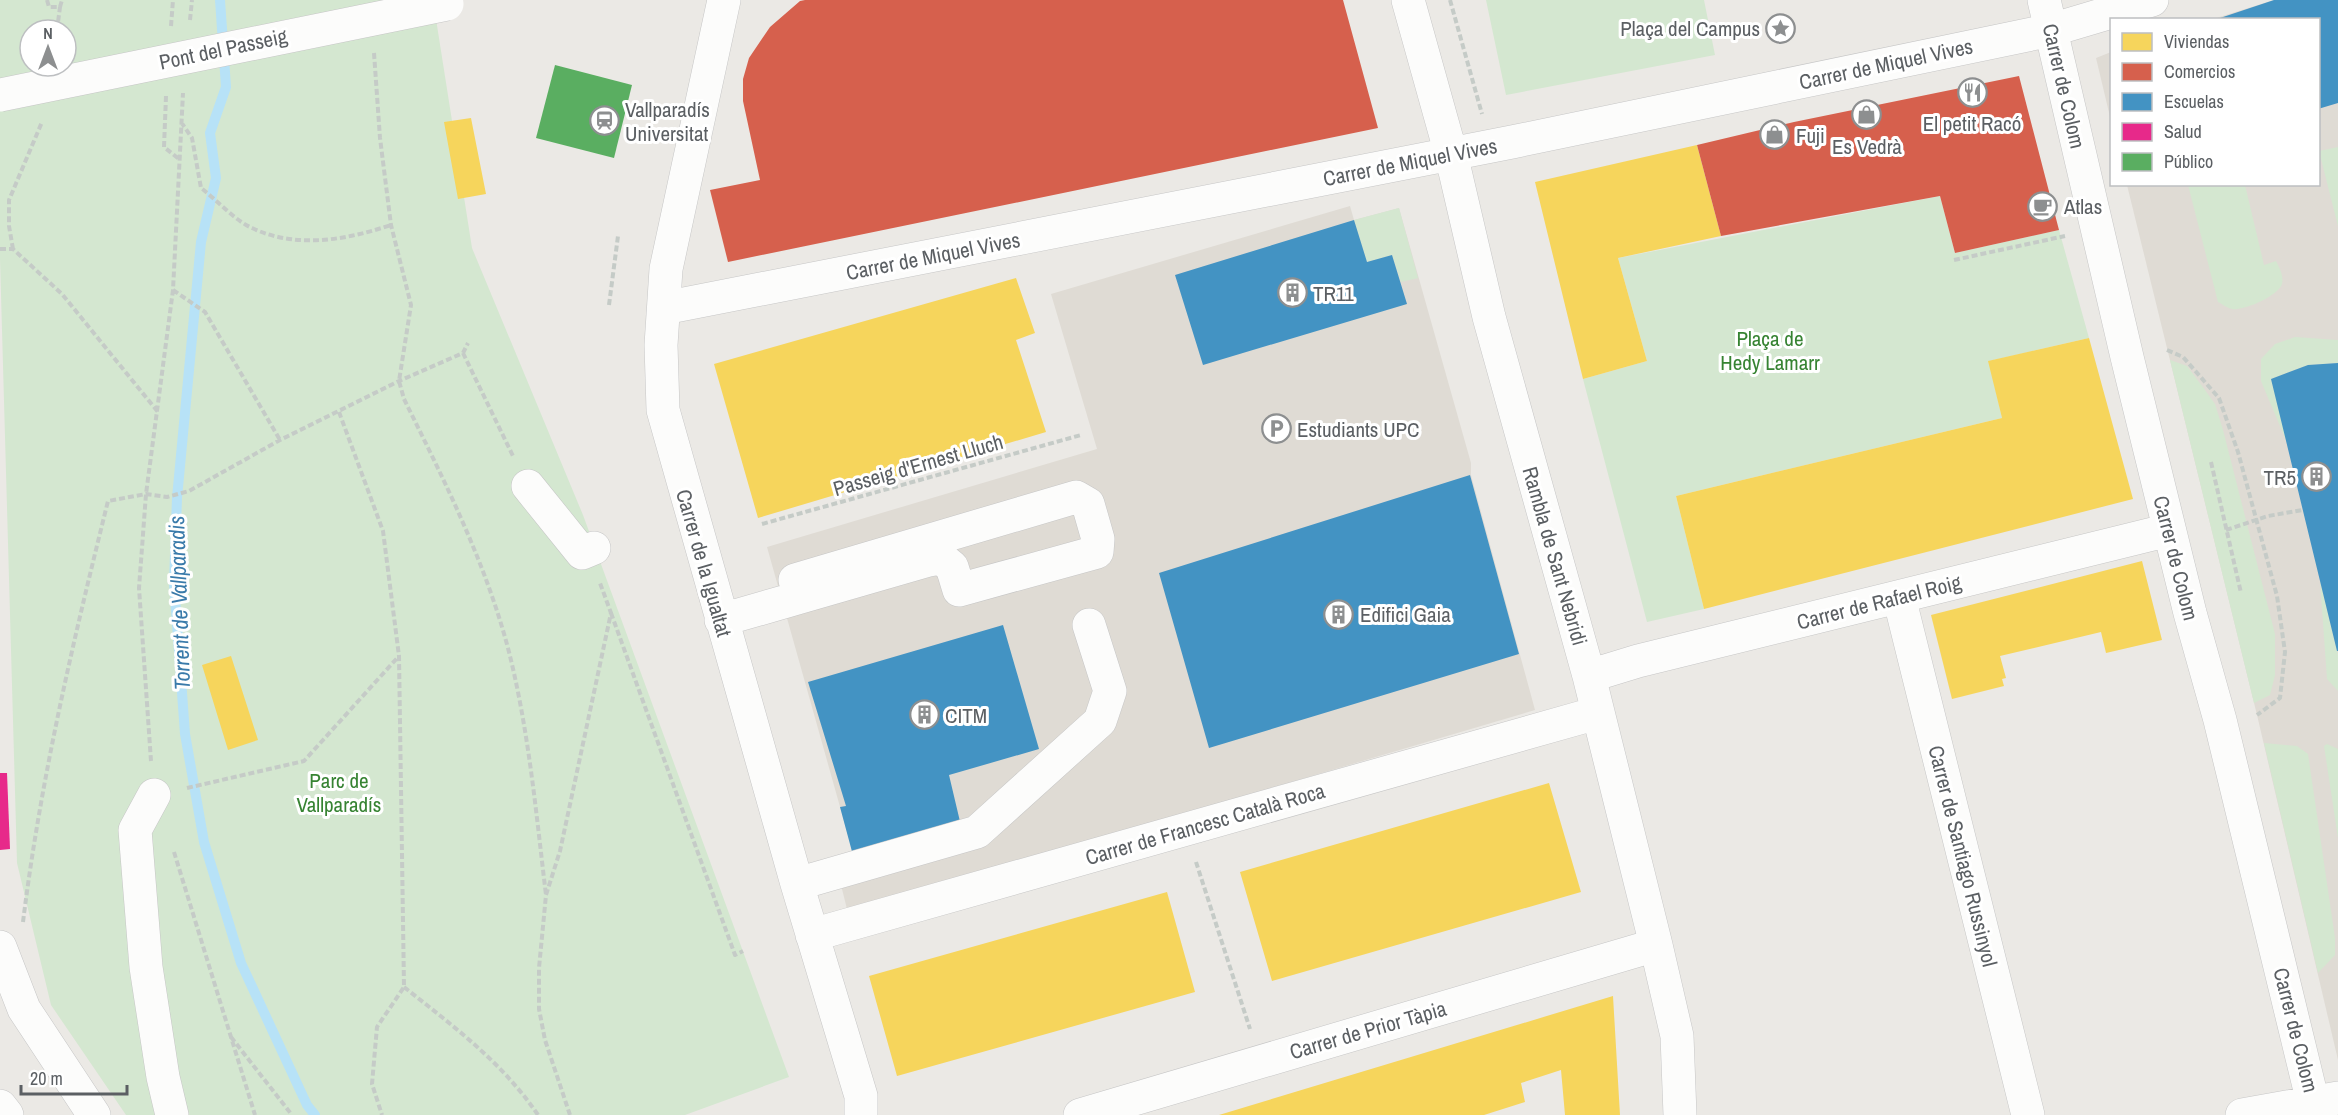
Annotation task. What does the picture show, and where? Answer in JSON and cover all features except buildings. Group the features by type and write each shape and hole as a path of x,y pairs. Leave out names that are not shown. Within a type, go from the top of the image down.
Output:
{"street":[{"name":"Carrer de la Igualtat","path":"724,0 666,269 660,345 663,410 797,884 861,1096 861,1115"},
{"name":"Rambla de Sant Nebridi","path":"1408,0 1450,154 1489,317 1589,676 1656,945 1677,1036 1680,1115"},
{"name":"Carrer de Miquel Vives","path":"664,308 1450,154 2048,15 2151,0"},
{"name":"Pont del Passeig","path":"0,95 456,2"},
{"name":"Carrer de Colom","path":"2048,15 2169,530 2322,1105"},
{"path":"528,486 582,553 594,548"},
{"path":"721,620 941,558 952,567 959,590 1096,552 1098,539 1088,504 1076,497 795,580 801,597"},
{"name":"Carrer de Rafael Roig","path":"1589,676 1638,661 2169,530"},
{"name":"Carrer de Santiago Russinyol","path":"1899,597 2028,1115"},
{"path":"797,884 977,832 1101,721 1110,691 1089,625"},
{"name":"Carrer de Francesc Català Roca","path":"812,935 1597,713"},
{"path":"169,792 135,830 146,967 163,1077 172,1115"},
{"path":"11,936 24,1009 93,1115"},
{"name":"Carrer de Prior Tàpia","path":"1080,1115 1656,945"},
{"path":"2242,1115 2322,1105"},
{"path":"0,1106 7,1115"}],"path":[{"path":"47,0 50,7 60,8"},
{"path":"59,18 62,0"},
{"path":"190,22 192,0"},
{"path":"374,43 380,138 391,225 411,305 399,381 404,399 459,511 508,651 534,782 546,895 539,969 539,1009 545,1040 570,1115"},
{"path":"184,88 173,290 159,412 146,494 139,588 169,792 304,761 399,656"},
{"path":"43,118 41,129 9,200 9,226 13,249 62,294 159,412"},
{"path":"181,121 192,138 201,188 251,228 302,242 356,237 391,225"},
{"path":"1954,260 2097,229"},
{"path":"609,305 618,236"},
{"path":"0,249 13,249"},
{"path":"173,290 206,312 280,441"},
{"path":"11,936 34,839 62,688 108,501 146,494 167,496 189,491 280,441 399,381 463,353 468,343"},
{"path":"2168,350 2183,357 2219,398 2238,452 2277,596 2285,652 2280,698 2257,715"},
{"path":"463,353 528,486"},
{"path":"339,412 383,531 399,656 404,987 377,1028 372,1084 382,1115"},
{"name":"Passeig d'Ernest Lluch","path":"762,524 1081,435"},
{"path":"2211,462 2241,593"},
{"path":"2226,530 2257,520 2303,510"},
{"path":"601,587 735,955 743,951"},
{"path":"546,895 560,851 611,613"},
{"path":"1186,829 1251,1032"},
{"path":"173,848 255,1115"},
{"path":"404,987 473,1041 505,1074 538,1115"},
{"path":"229,1034 292,1115"}],"shaded area":[{"path":"2274,0 2338,0 2338,1060 2257,715 2127,186 2320,186 2320,18 2216,18"},
{"path":"2110,53 2110,117 2096,58"},
{"path":"1350,206 1354,220 1399,208 1471,463 1471,475 1535,710 848,913 841,885 860,878 767,547 1097,449 1051,294"}],"green space":[{"name":"Parc de Vallparadís","path":"0,0 433,0 472,248 583,515 789,1077 685,1115 126,1115 51,1005 17,863 0,259"},
{"path":"1486,0 1704,0 1715,55 1506,95"},
{"path":"2338,147 2338,226 2320,155 2320,151"},
{"path":"2188,186 2245,186 2264,265 2276,261 2282,275 2282,284 2279,289 2260,302 2237,309 2218,302"},
{"name":"Plaça de Hedy Lamarr","path":"1940,196 1955,253 2059,230 2089,338 1989,361 2002,418 1676,496 1704,609 1647,622 1583,379 1647,361 1618,258"},
{"path":"1399,208 1418,278 1401,282 1392,255 1367,262 1354,220"},
{"path":"2295,337 2338,340 2338,363 2308,365 2271,379 2288,445 2261,381 2261,359 2275,344"},
{"path":"2170,360 2187,366 2215,404 2275,634 2275,675 2270,695 2254,703"},
{"path":"2320,581 2338,655 2338,691 2327,679"},
{"path":"2264,743 2297,746 2308,754 2335,938 2335,955 2318,973"},
{"path":"2327,744 2338,749 2338,838 2324,746"}],"waterway":[{"name":"Torrent de Vallparadis","path":"220,0 226,87 210,133 216,178 201,242 177,498 174,583 185,734 204,842 241,963 307,1105 315,1115"}],"place":[{"name":"Plaça del Campus","path":"1781,28"},
{"name":"El petit Racó","path":"1972,92"},
{"name":"Es Vedrà","path":"1867,115"},
{"name":"Vallparadís Universitat","path":"604,121"},
{"name":"Fuji","path":"1775,135"},
{"name":"Atlas","path":"2043,206"},
{"name":"TR11","path":"1292,293"},
{"name":"Estudiants UPC","path":"1276,429"},
{"name":"TR5","path":"2317,477"},
{"name":"Edifici Gaia","path":"1339,614"},
{"name":"CITM","path":"924,715"}]}
